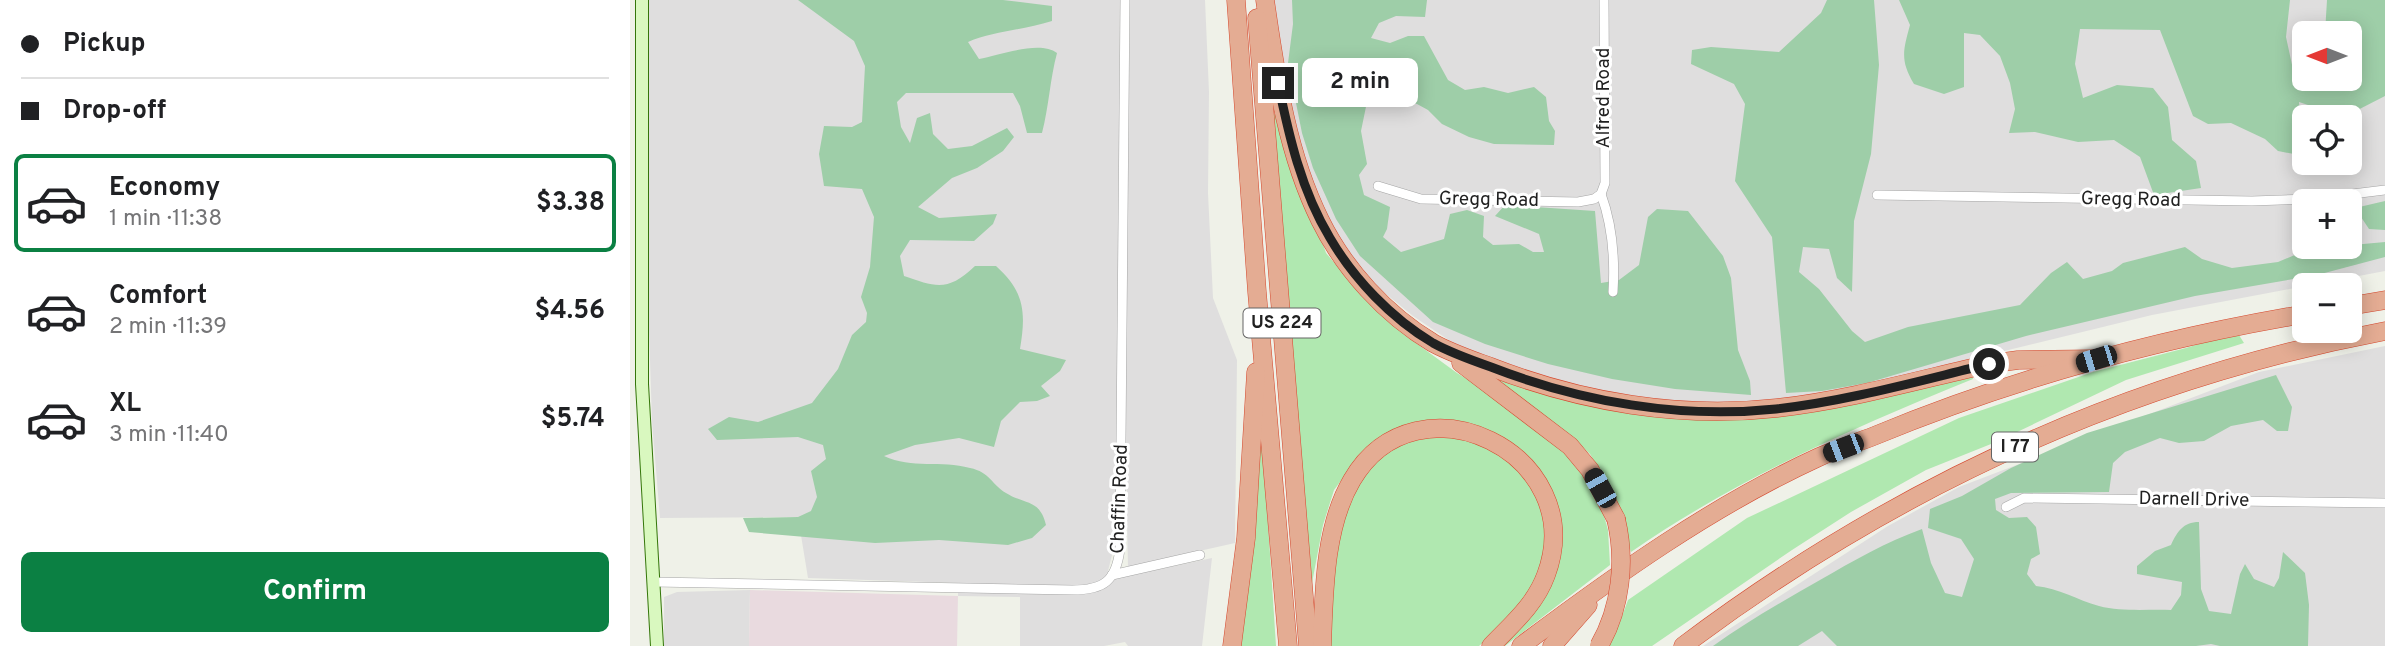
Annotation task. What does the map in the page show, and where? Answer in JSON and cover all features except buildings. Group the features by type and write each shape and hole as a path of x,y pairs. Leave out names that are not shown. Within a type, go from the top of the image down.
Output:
{"highway":[{"name":"US 224","path":"1236,0 1257,292 1288,646"},
{"name":"US 224","path":"1255,0 1308,646"},
{"path":"1265,0 1284,113 1298,165 1320,220 1340,254 1366,286 1401,320 1519,405 1570,446 1590,470 1616,519 1621,553 1619,588 1611,621 1599,646"},
{"path":"1233,646 1247,524 1257,364 1257,292"},
{"path":"2362,304 2385,300"},
{"path":"1521,646 1606,583 1718,512 1820,457 1933,412 2096,359 2292,316"},
{"name":"I 77","path":"1683,646 1762,588 1833,543 1987,459 2070,423 2191,380 2284,354 2385,331"},
{"path":"1434,343 1504,372 1558,390 1605,401 1685,410 1774,409 1835,400 1989,364 2018,360 2096,359"},
{"path":"1322,646 1332,540 1338,511 1352,480 1371,457 1397,438 1423,430 1446,428 1482,435 1508,449 1524,464 1539,486 1550,514 1551,559 1541,587 1524,613 1491,646"},
{"path":"1552,646 1606,583"}],"main road":[{"path":"642,0 640,317 657,646"}],"street":[{"name":"Chaffin Road","path":"654,582 1085,590 1099,588 1112,575 1120,548 1125,0"},
{"name":"Alfred Road","path":"1604,0 1605,183 1601,194 1609,227 1614,271 1613,292"},
{"name":"Gregg Road","path":"1378,186 1415,198 1448,200 1578,202 1594,199 1601,194"},
{"name":"Gregg Road","path":"1877,195 2252,201 2345,196 2385,190"},
{"name":"Darnell Drive","path":"2006,507 2025,498 2385,503"},
{"path":"1112,575 1200,555"}],"shaded area":[{"path":"649,0 1120,0 1116,539 1107,575 1118,578 1212,558 1202,646 1128,646 1125,642 1104,646 1020,646 1020,597 958,596 958,583 808,578 798,517 660,518 652,421 649,330"},
{"path":"1130,0 1205,0 1209,92 1208,193 1213,298 1237,360 1235,543 1128,567 1125,417"},
{"path":"1274,0 2385,0 2385,271 2362,275 2362,273 2292,273 2292,289 2152,315 1811,398 1719,404 1628,398 1517,372 1465,351 1413,316 1375,285 1342,244 1315,193 1292,118 1283,77"},
{"path":"2385,346 2385,646 1703,646 1888,526 1959,487 2259,372"},
{"path":"750,590 749,646 664,646 664,597 677,592"},
{"path":"750,590 958,596 957,646 749,646"}],"green space":[{"path":"798,0 1003,0 1052,6 1052,21 968,42 979,59 1030,48 1050,49 1057,53 1042,133 1027,133 1020,106 1013,93 906,93 897,102 901,127 910,143 917,118 930,113 933,134 948,149 972,146 1007,128 1014,137 1003,151 977,168 952,178 918,207 939,218 997,214 993,224 974,241 910,240 900,256 904,276 941,285 957,280 975,266 996,266 1013,285 1021,304 1023,324 1020,349 1066,360 1060,371 1041,386 1050,396 1037,401 1020,402 1001,421 994,447 959,438 915,445 884,456 905,462 959,466 982,472 1001,490 1040,511 1046,525 1032,538 1008,545 939,540 875,543 749,532 743,518 798,517 811,511 817,497 811,471 826,459 823,445 798,437 717,440 708,429 729,417 758,422 812,403 838,369 852,335 866,322 867,313 861,297 870,267 874,217 862,189 824,186 819,154 824,126 852,127 862,122 865,66 854,41"},
{"path":"1292,0 1427,0 1425,17 1396,16 1379,23 1371,38 1390,43 1408,36 1424,36 1448,80 1465,90 1484,87 1508,93 1534,87 1546,97 1549,121 1555,131 1554,145 1494,144 1469,137 1442,124 1428,110 1417,104 1394,98 1368,97 1361,131 1367,164 1359,175 1364,195 1390,207 1383,237 1401,252 1444,239 1450,214 1467,210 1484,216 1483,237 1493,245 1519,244 1533,252 1544,252 1539,234 1495,216 1505,205 1595,211 1601,283 1619,280 1639,265 1648,217 1657,209 1688,211 1723,256 1731,278 1738,350 1750,381 1751,395 1675,389 1612,379 1548,364 1485,344 1433,322 1360,256 1336,219 1313,168 1302,133 1288,63 1293,24"},
{"path":"1827,0 1874,0 1879,65 1871,154 1854,221 1852,292 1837,278 1829,249 1803,247 1799,272 1819,289 1852,331 1865,342 1908,327 2020,305 2051,273 2067,262 2083,279 2112,271 2123,263 2185,247 2202,259 2232,268 2278,262 2292,256 2292,259 2362,259 2362,244 2385,242 2385,257 2325,273 2292,273 2292,279 2195,296 2026,336 1867,383 1822,391 1786,393 1772,237 1735,181 1745,104 1734,84 1691,64 1692,50 1711,47 1779,52 1821,13"},
{"path":"1899,0 2290,0 2286,37 2292,65 2292,91 2362,91 2362,21 2326,21 2327,0 2385,0 2385,96 2362,108 2362,105 2308,105 2299,102 2299,105 2292,105 2292,154 2278,151 2265,139 2231,123 2208,124 2193,116 2160,30 2080,29 2075,64 2083,98 2117,85 2153,88 2168,107 2172,140 2196,161 2201,188 2154,195 2140,157 2114,140 2078,142 2035,132 2009,133 2015,109 2010,83 2000,56 1980,35 1964,33 1964,87 1944,94 1914,84 1906,68 1904,55 1910,25"},
{"path":"1279,113 1326,253 1368,302 1405,335 1457,373 1503,401 1577,461 1597,491 1608,530 1610,565 1505,646 1503,641 1537,601 1552,507 1480,429 1371,447 1334,490 1323,525 1312,583 1272,115"},
{"path":"2385,201 2385,230 2369,229 2362,218 2362,206"},
{"path":"2237,332 2244,343 2126,380 1996,442 1926,470 1851,512 1652,646 1608,646 1628,600 1747,518 1959,418 2093,372"},
{"path":"1488,373 1667,414 1972,373 1973,379 1797,456 1712,501 1631,552 1613,493 1590,454"},
{"path":"2276,375 2292,407 2288,431 2277,431 2263,420 2231,426 2204,441 2179,443 2160,438 2125,452 2113,463 2109,492 2011,493 1995,499 1996,510 2009,518 2027,517 2036,527 2040,554 2031,559 2027,574 2036,586 2108,608 2171,610 2181,595 2182,582 2137,574 2137,566 2155,551 2171,545 2178,532 2189,524 2199,522 2201,589 2209,611 2231,614 2240,574 2245,564 2254,579 2274,587 2279,578 2283,552 2305,573 2309,605 2308,646 1837,646 1822,631 1798,646 1713,646 1765,612 1845,566 1922,529 1931,563 1945,593 1962,597 1974,559 1961,539 1928,528 1930,509 1962,496 2011,468 2087,433"},
{"path":"1261,416 1276,646 1236,646"},
{"path":"1445,434 1482,442 1526,473 1546,519 1545,554 1530,597 1479,646 1329,646 1340,527 1351,492 1386,450 1421,436"}],"route":[{"path":"1278,83 1305,187 1340,254 1366,286 1401,320 1434,343 1462,356 1558,390 1605,401 1645,407 1737,411 1816,403 1989,364"}]}
